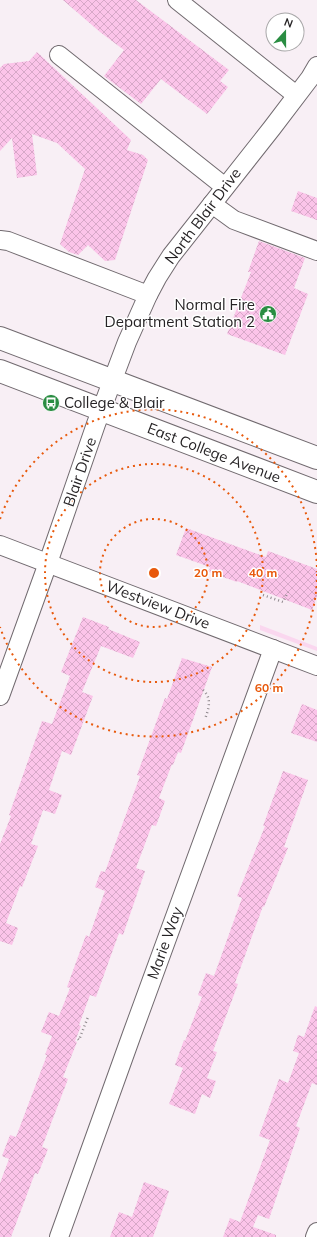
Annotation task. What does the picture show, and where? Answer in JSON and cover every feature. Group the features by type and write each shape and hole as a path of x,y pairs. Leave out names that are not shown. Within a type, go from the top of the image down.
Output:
{"main road":[{"path":"0,338 317,458"},
{"name":"East College Avenue","path":"0,371 317,492"}],"street":[{"path":"177,0 296,95"},
{"path":"59,55 225,187"},
{"name":"North Blair Drive","path":"113,380 148,295 171,256 310,78 317,66"},
{"path":"212,204 234,220 317,251"},
{"path":"0,240 8,241 148,295"},
{"name":"Blair Drive","path":"0,696 113,380"},
{"name":"Westview Drive","path":"0,545 317,666"},
{"name":"Marie Way","path":"60,1237 126,1048 273,649"},
{"path":"315,1237 317,1232"}],"path":[{"path":"263,595 283,602 288,592"},
{"path":"202,690 208,696 209,702 206,719"},
{"path":"78,1039 79,1040 88,1018"}],"shaded area":[{"path":"260,625 317,647 317,651 260,630"}],"building":[{"path":"63,0 136,0 229,70 220,81 228,87 207,114 161,79 141,104 104,76 124,50 100,32"},
{"path":"37,52 131,140 127,150 143,155 148,160 115,260 105,261 88,245 78,255 69,252 60,244 85,169 57,143 32,134 37,175 17,178 12,138 0,151 0,68 4,64 29,61"},
{"path":"298,191 317,198 317,220 291,211"},
{"name":"Normal Fire Department Station 2","path":"259,241 305,258 294,288 308,294 285,355 227,334 251,272 248,272"},
{"path":"186,528 266,557 268,551 317,569 317,596 312,610 237,581 209,572 210,567 176,555"},
{"path":"83,617 109,627 108,629 140,642 133,658 101,646 82,692 93,696 71,755 62,751 49,790 62,795 55,814 43,810 31,844 38,846 22,887 20,886 6,923 18,928 12,945 0,941 0,844 11,816 9,815 42,721 52,724 70,676 61,672"},
{"path":"182,658 212,667 181,753 178,752 173,765 172,764 159,798 165,801 156,826 152,825 136,868 145,871 123,935 119,933 96,997 90,995 79,1025 81,1026 75,1041 77,1042 63,1077 68,1079 42,1147 48,1149 38,1174 35,1173 11,1237 0,1237 0,1183 9,1159 2,1156 10,1135 16,1137 47,1055 45,1055 52,1036 41,1032 49,1012 59,1016 70,988 67,987 86,935 89,937 105,891 95,887 101,871 105,872 140,776 137,775 165,698 167,699"},
{"path":"302,704 317,710 317,742 291,733"},
{"path":"283,771 308,780 284,847 288,848 264,907 263,906 235,983 238,984 213,1051 217,1052 207,1078 216,1081 210,1098 202,1094 195,1114 169,1104 183,1068 175,1065 202,997 198,995 206,973 214,976 242,898 237,896 265,826 263,826"},
{"path":"315,1006 317,1007 317,1085 312,1083 296,1126 300,1128 269,1219 258,1215 253,1227 276,1235 276,1237 223,1237 230,1218 240,1222 270,1140 259,1136 279,1079 288,1083 299,1053 293,1051 298,1035 304,1037"},
{"path":"144,1182 169,1191 153,1237 110,1237 119,1212 132,1217"}],"place":[{"name":"Normal Fire Department Station 2","path":"268,314"},
{"name":"College & Blair","path":"51,403"}]}
